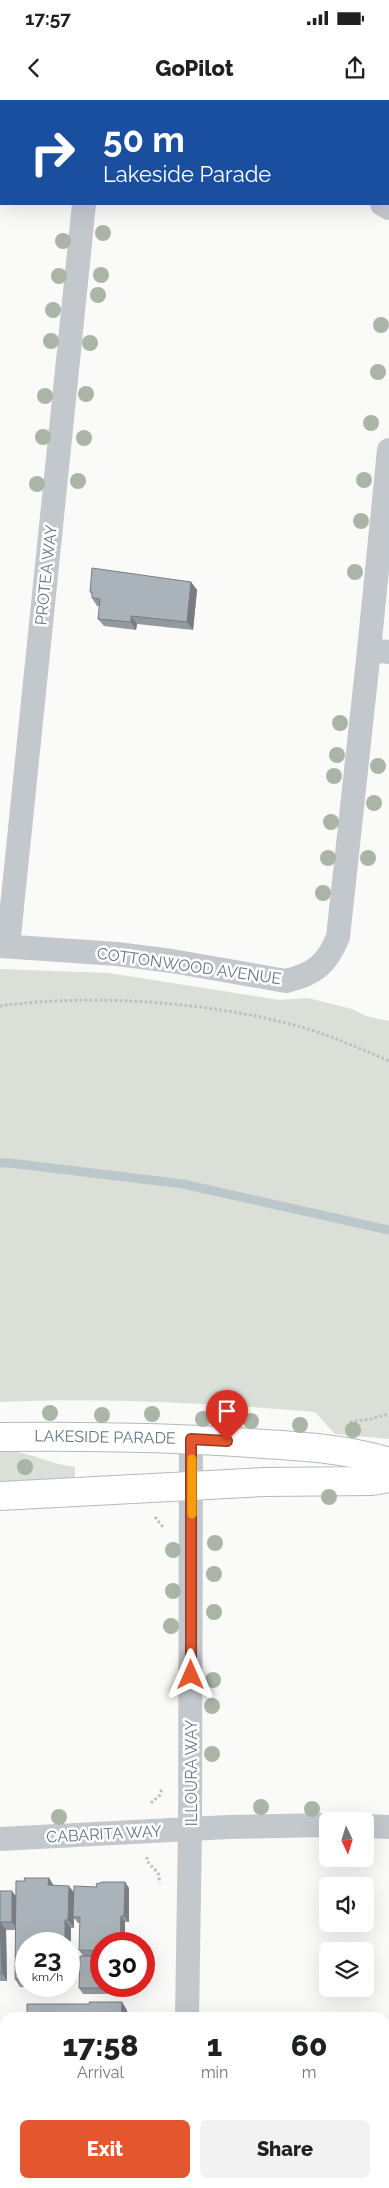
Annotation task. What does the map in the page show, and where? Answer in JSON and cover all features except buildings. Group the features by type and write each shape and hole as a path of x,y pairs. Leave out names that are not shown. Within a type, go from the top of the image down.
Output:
{"street":[{"name":"PROTEA WAY","path":"4,946 84,205"},
{"name":"COTTONWOOD AVENUE","path":"4,946 117,954 172,961 286,981 303,977 318,968 330,955 338,937 379,651 389,450"},
{"name":"LAKESIDE PARADE","path":"0,1436 191,1439 306,1446 371,1456 389,1462"},
{"name":"ILLOURA WAY","path":"187,2012 190,1830 191,1439"},
{"path":"0,1496 264,1482 372,1481 389,1478"},
{"name":"CABARITA WAY","path":"0,1839 319,1825"},
{"path":"374,1827 389,1828"}],"path":[{"path":"0,1006 87,1001 196,1007 253,1016 308,1029 353,1045 389,1061"},
{"path":"152,1516 159,1520 164,1528"},
{"path":"146,1806 160,1795 162,1779"},
{"path":"147,1862 158,1873 160,1892"}],"shaded area":[{"path":"0,969 109,973 280,1000 308,998 389,1021 389,1439 335,1434 315,1412 158,1402 79,1400 0,1402"},
{"path":"11,1451 75,1467 75,1480 0,1483 0,1452"}],"waterway":[{"path":"0,1163 183,1184 389,1230"}],"slow traffic":[{"path":"192,1459 192,1514"}],"route":[{"path":"191,1675 191,1439 227,1441"}]}
